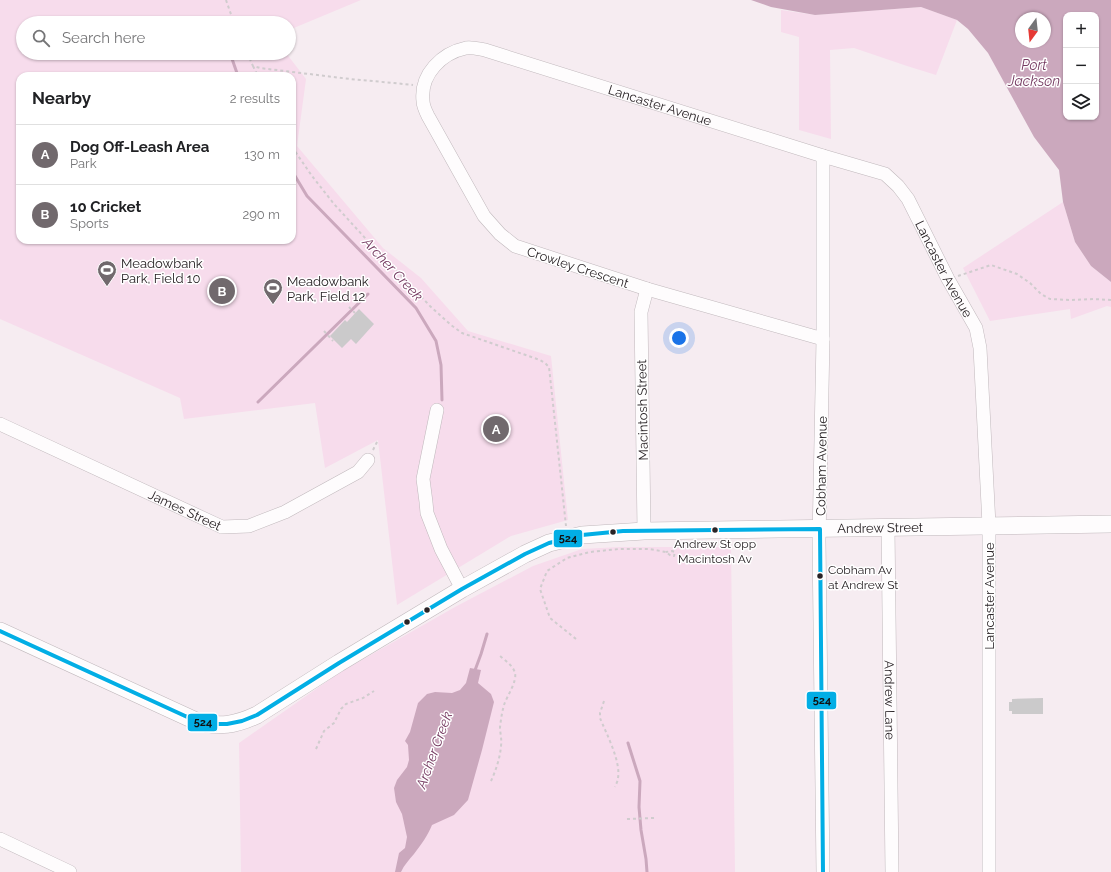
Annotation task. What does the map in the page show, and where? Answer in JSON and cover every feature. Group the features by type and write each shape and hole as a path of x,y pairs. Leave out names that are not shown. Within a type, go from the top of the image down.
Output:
{"main road":[{"name":"Andrew Street","path":"0,631 190,719 209,725 223,725 245,721 257,715 462,589 525,554 549,543 567,538 600,533 644,531 1111,524"}],"street":[{"name":"Lancaster Avenue","path":"424,87 428,73 439,61 453,52 468,48 485,50 885,174 898,186 908,199 948,280 976,328 978,341 989,525 989,872"},
{"name":"Crowley Crescent","path":"424,87 423,102 428,116 484,216 500,234 515,246 647,290 823,339"},
{"name":"Cobham Avenue","path":"823,156 823,339 820,529 824,872"},
{"name":"Macintosh Street","path":"644,531 641,312 647,290"},
{"path":"437,410 423,479 427,512 441,548 462,589"},
{"name":"James Street","path":"0,424 222,527 249,526 285,512 358,472 368,460"},
{"name":"Andrew Lane","path":"888,527 892,872"},
{"path":"0,839 70,872"}],"path":[{"path":"226,0 232,16"},
{"path":"250,60 256,72"},
{"path":"253,66 293,72"},
{"path":"296,72 424,87"},
{"path":"296,153 334,204 430,306 451,325 462,333 540,360 549,368 567,538"},
{"path":"948,280 991,265 1016,274 1030,283 1041,294 1050,299 1111,300"},
{"path":"349,307 355,313"},
{"path":"324,331 333,341"},
{"path":"576,640 550,618 540,589 547,571 567,558 590,552 619,549 649,549 666,552"},
{"path":"491,782 500,758 501,716 509,692 515,681 515,673 512,667 498,654"},
{"path":"316,749 324,731 334,723 341,709 346,704 363,698 374,691"},
{"path":"604,701 600,712 600,718 618,767 618,778 615,787"},
{"path":"627,819 654,818"}],"shaded area":[{"path":"0,0 361,0 296,27 296,16 16,16 16,60 291,60 306,79 297,146 383,248 421,278 468,331 551,356 568,520 511,536 397,605 378,440 325,468 315,403 184,419 180,398 0,319"},
{"path":"921,7 957,20 936,75 854,48 830,50 831,139 799,130 799,37 781,32 781,10 815,15"},
{"path":"1063,202 1075,242 1091,266 1111,282 1111,307 1107,306 1071,319 1070,309 990,321 963,268"},
{"path":"619,547 731,547 735,872 241,872 239,743 339,673 455,607 533,566 582,549"}],"water":[{"name":"Port Jackson","path":"751,0 1111,0 1111,282 1091,266 1075,242 1063,202 1059,170 1034,137 988,53 968,29 957,20 921,7 815,15 771,7"},
{"path":"470,668 481,670 478,683 491,694 494,702 468,800 454,815 432,825 417,851 401,872 395,872 399,853 405,848 407,837 402,814 396,802 394,788 397,780 407,767 409,760 408,745 405,741 410,732 418,703 427,694 435,692 452,693 460,690 466,683"}],"building":[{"path":"359,309 374,324 356,344 351,339 342,348 330,336 345,320 347,322"},
{"path":"1043,698 1043,714 1012,714 1012,711 1009,711 1009,702 1012,702 1012,699"}],"waterway":[{"name":"Archer Creek","path":"232,60 237,72"},
{"name":"Archer Creek","path":"296,178 307,196 416,308 436,341 441,365 442,400"},
{"path":"258,402 368,294"},
{"name":"Archer Creek","path":"474,673 487,634"},
{"path":"628,743 640,781 639,807 647,872"}],"transit line":[{"name":"524","path":"820,529 823,872"},
{"name":"524","path":"0,631 196,721 212,724 227,724 242,721 257,715 339,663 462,589 525,554 549,543 582,535 623,531 820,529"}],"place":[{"name":"Meadowbank Park, Field 10","path":"107,287"},
{"name":"10 Cricket","path":"222,291"},
{"name":"Meadowbank Park, Field 12","path":"273,305"},
{"name":"Dog Off-Leash Area","path":"496,429"},
{"name":"Andrew St opp Macintosh Av","path":"715,530"},
{"name":"Cobham Av at Andrew St","path":"820,576"}]}
